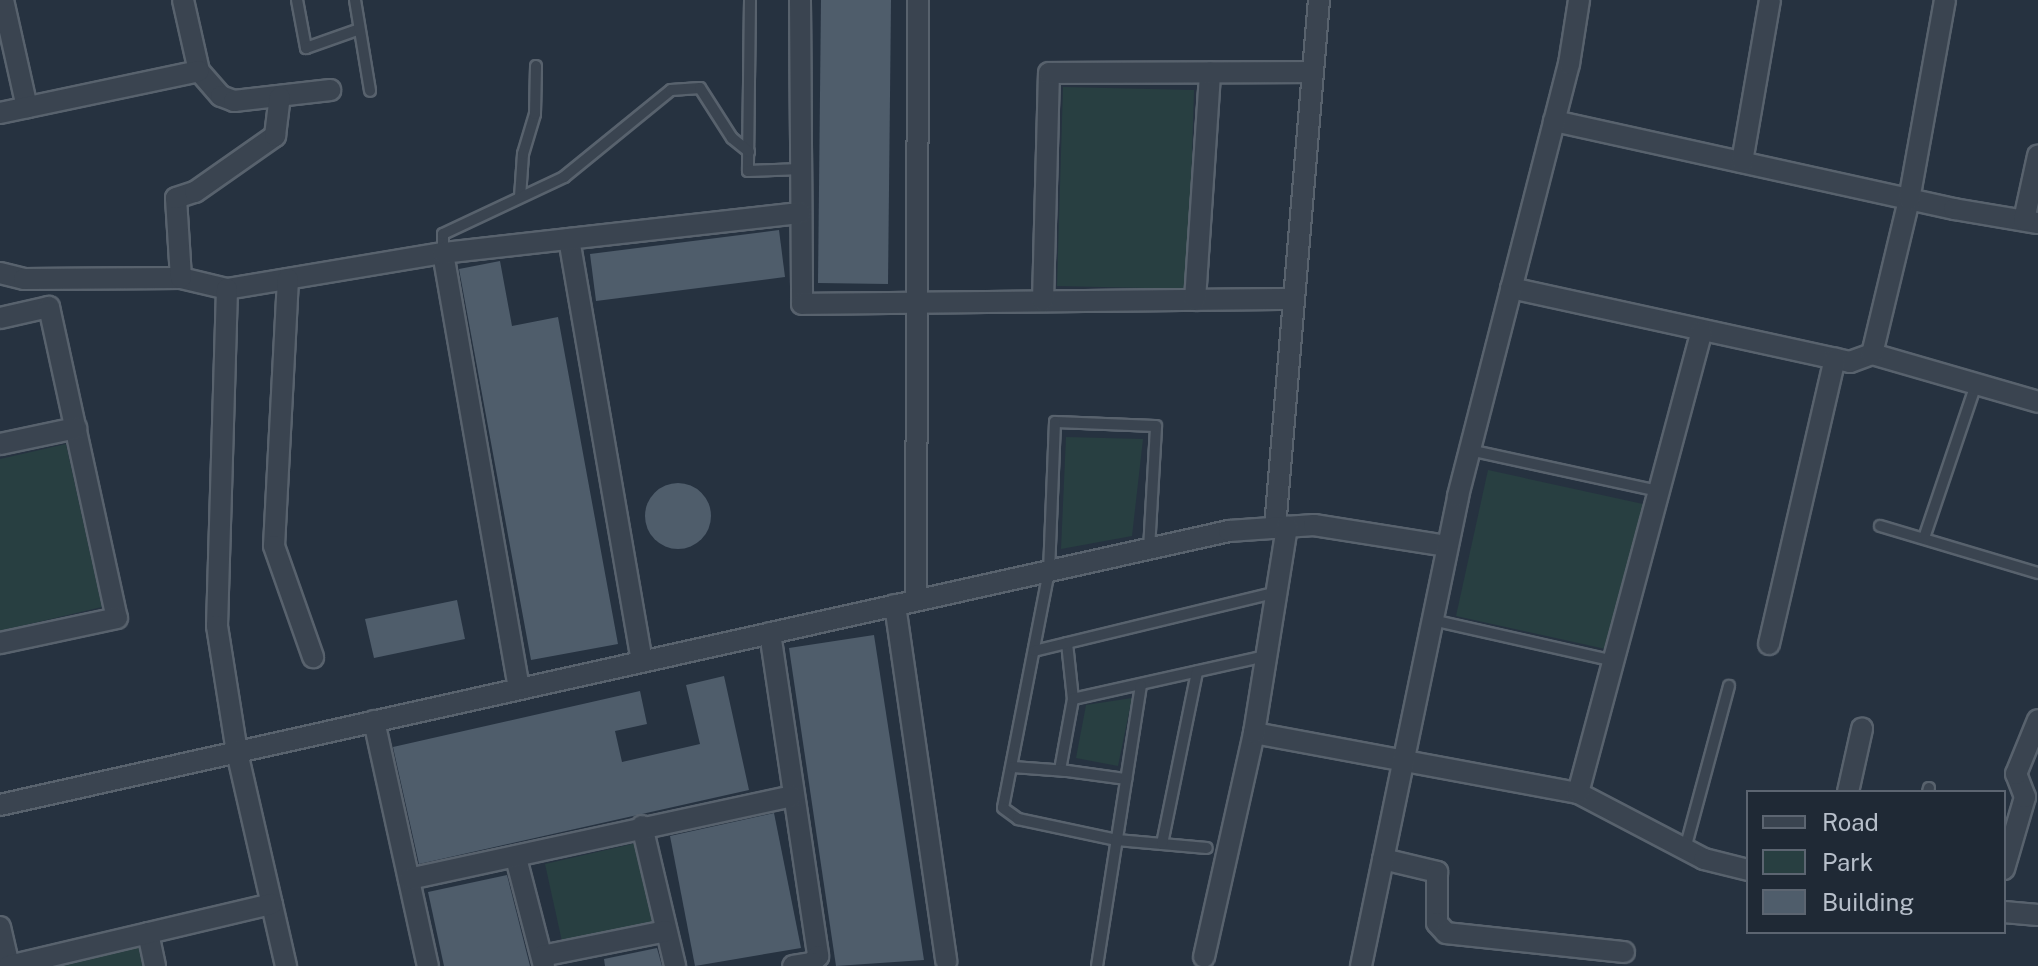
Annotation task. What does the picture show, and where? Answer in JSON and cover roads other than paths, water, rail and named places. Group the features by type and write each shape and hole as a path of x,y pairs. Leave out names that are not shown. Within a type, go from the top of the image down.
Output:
{"street":[{"path":"3,0 27,107"},
{"path":"183,0 199,71 227,100 330,90"},
{"path":"800,0 802,304 1294,299"},
{"path":"916,600 918,0"},
{"path":"1204,957 1254,733 1277,592 1294,299 1319,0"},
{"path":"1361,966 1447,546 1554,121 1579,0"},
{"path":"1742,162 1770,0"},
{"path":"1872,354 1909,200 1945,0"},
{"path":"0,113 199,71"},
{"path":"1195,300 1210,72"},
{"path":"1043,301 1049,73 1313,72"},
{"path":"181,278 176,198 195,192 275,136 280,97"},
{"path":"1554,121 1909,200 2031,222 2038,156"},
{"path":"0,273 24,279 181,278 227,289 443,253 801,213"},
{"path":"569,239 642,661"},
{"path":"443,253 519,688"},
{"path":"288,279 274,546 313,657"},
{"path":"1511,288 1850,362 1872,354 2038,402"},
{"path":"227,289 217,626 237,752 286,966"},
{"path":"0,318 49,307 117,618 0,643"},
{"path":"1578,793 1702,331"},
{"path":"1769,644 1835,359"},
{"path":"0,444 76,428"},
{"path":"0,805 1229,531 1314,525 1447,546"},
{"path":"895,605 946,961"},
{"path":"770,633 818,956 812,963 793,966"},
{"path":"2006,864 2031,798 2016,774 2038,720"},
{"path":"374,721 428,966"},
{"path":"1848,790 1862,729"},
{"path":"1254,733 1578,793 1685,849 1746,869"},
{"path":"409,879 516,858 642,826 792,796"},
{"path":"642,826 675,966"},
{"path":"516,858 543,961 666,931"},
{"path":"1383,859 1437,872 1437,923 1446,933 1624,952"},
{"path":"0,927 9,966 272,904"},
{"path":"2006,912 2038,915"},
{"path":"148,933 155,966"}],"lane":[{"path":"297,0 306,48 357,30"},
{"path":"355,0 357,30 370,91"},
{"path":"750,0 748,171 801,169"},
{"path":"520,197 523,154 535,114 536,66"},
{"path":"443,253 443,234 564,177 671,90 700,88 732,138 749,152"},
{"path":"1924,538 1976,382"},
{"path":"1149,549 1156,426 1055,422 1049,571 1003,808 1018,819 1117,840 1207,848"},
{"path":"1469,450 1659,491"},
{"path":"1880,526 2038,573"},
{"path":"1034,651 1277,592"},
{"path":"1432,620 1614,661"},
{"path":"1067,643 1073,699 1060,770 1126,779"},
{"path":"1073,699 1266,656"},
{"path":"1162,844 1197,672"},
{"path":"1097,966 1141,685"},
{"path":"1685,849 1729,686"},
{"path":"1013,767 1069,771"}]}
